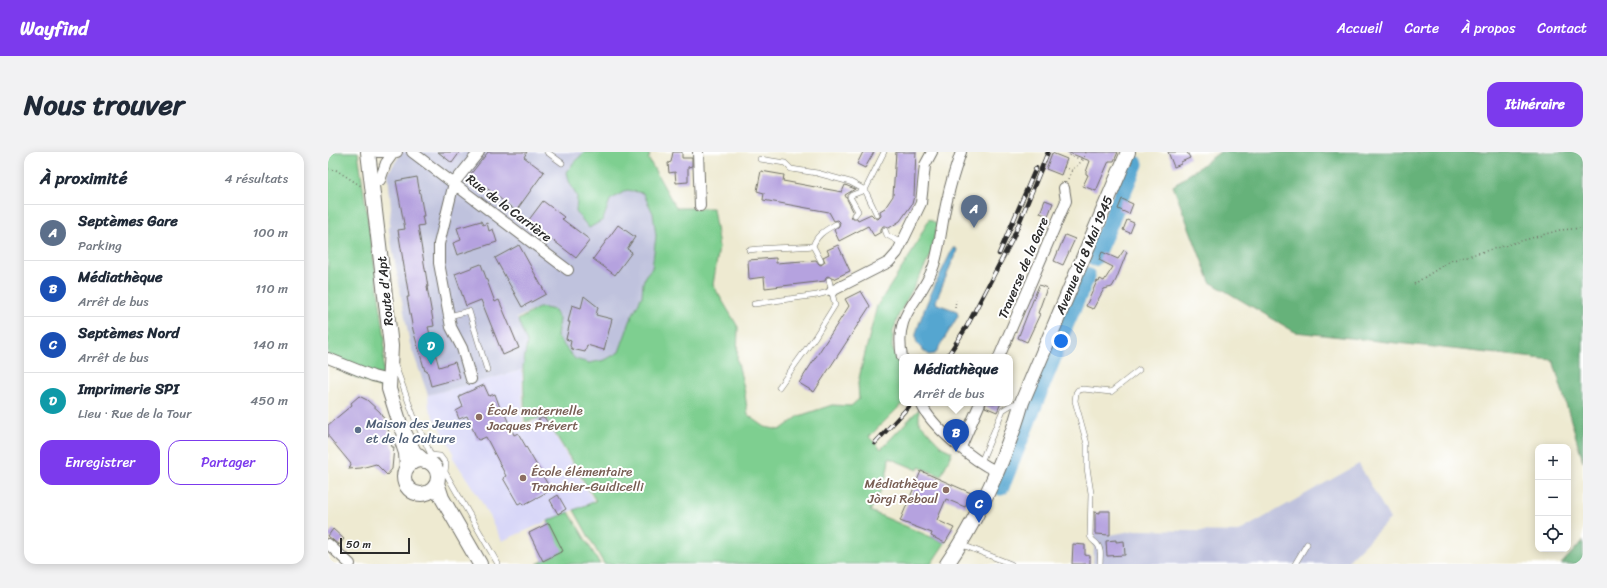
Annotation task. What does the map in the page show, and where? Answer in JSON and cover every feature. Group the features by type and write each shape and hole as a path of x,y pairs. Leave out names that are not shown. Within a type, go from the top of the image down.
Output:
{"main road":[{"name":"Route d'Apt","path":"368,152 376,185"},
{"name":"Route d'Apt","path":"376,152 376,185 380,243 390,346 389,389 400,424 428,464"},
{"name":"Avenue du 8 Mai 1945","path":"938,564 975,518 989,467 1016,423 1022,402 1128,152"},
{"name":"Route d'Apt","path":"390,346 385,389 428,464 442,498 480,564"},
{"path":"422,494 431,490 428,464 418,461 412,463 404,474 404,481 407,487 412,491 422,494 437,504 472,564"},
{"name":"Avenue du 8 Mai 1945","path":"947,564 957,542"}],"street":[{"path":"376,152 399,152"},
{"path":"376,185 386,163 394,152"},
{"path":"471,378 462,348 452,327 439,263 439,244 454,183 479,152"},
{"path":"698,152 700,206"},
{"path":"832,292 889,262 897,253 903,244 921,203 925,165 932,152"},
{"name":"Rue de la Carrière","path":"411,153 454,183 568,270"},
{"path":"902,354 900,332 904,318 934,266 958,153"},
{"name":"Traverse de la Gare","path":"1000,354 1066,201 1064,188"},
{"path":"328,358 373,376 385,379"},
{"path":"923,406 931,420 961,447 989,467"},
{"path":"961,447 979,406"},
{"path":"328,544 350,564"}],"lane":[{"path":"547,152 562,163"},
{"path":"855,215 858,211 850,197 865,190 884,152"},
{"path":"760,159 785,163 791,169 817,173 850,182 865,190 877,215"},
{"path":"821,261 813,246 815,240 821,233 836,224"},
{"path":"885,230 887,235 903,244"},
{"path":"749,250 776,247 784,248 813,246"},
{"path":"779,387 815,337 835,305 829,280"},
{"path":"754,304 832,292"},
{"path":"450,316 470,311 487,370"},
{"path":"1100,564 1101,550 1098,544 1092,541 1090,536 1091,492 1087,468 1086,444 1077,412 1075,397 1078,390 1083,389 1111,392 1139,370"},
{"path":"428,464 498,564"},
{"path":"957,542 1011,564"},
{"path":"1294,564 1307,544"}],"path":[{"path":"1069,152 1068,155 1083,160"},
{"path":"1064,188 1072,170 1083,160 1086,152"},
{"path":"1064,167 1072,170"},
{"path":"328,169 336,170 347,176 356,184 376,185"},
{"path":"1414,284 1450,261 1560,230 1583,228"},
{"path":"955,308 956,300"}],"shaded area":[{"path":"402,152 585,152 574,162 569,181 577,197 576,212 603,220 610,200 627,190 643,193 653,213 656,236 652,268 645,276 642,296 632,316 619,352 605,360 589,363 575,359 557,337 559,319 540,307 517,318 527,343 522,370 428,395 410,344 389,230 391,208 388,173"},
{"name":"École élémentaire Tranchier-Guidicelli","path":"522,370 523,426 544,417 594,501 502,541 480,499 452,456 455,455 429,408 428,395"},
{"path":"1359,464 1390,519 1345,564 1093,564 1095,534 1110,535 1136,530 1238,532"}],"green space":[{"path":"328,152 358,152 385,338 382,389 339,370 328,363"},
{"path":"585,152 648,152 650,157 648,158 676,208 713,208 719,247 713,285 738,327 737,359 744,388 748,415 765,427 780,430 799,416 832,405 851,406 859,399 858,383 877,306 911,254 929,219 937,224 930,257 899,314 893,332 892,347 899,365 900,406 869,437 881,449 919,409 919,422 942,447 952,452 941,476 919,467 918,470 889,458 883,486 870,511 945,543 931,564 604,564 574,510 596,501 545,417 525,422 523,367 527,343 518,320 540,307 555,310 559,319 557,337 575,359 589,363 605,360 619,352 632,316 642,296 645,276 652,268 656,236 653,213 643,193 627,190 610,200 603,220 589,228 576,212 577,197 569,181 567,172 574,162"},
{"path":"1220,152 1583,152 1583,461 1553,360 1295,332 1210,282 1173,186"},
{"path":"569,512 600,564 537,564 562,551 548,521"},
{"path":"1583,541 1583,564 1561,564"}],"water":[{"path":"953,248 956,248 957,250 936,301 937,304 957,311 958,316 935,354 928,354 916,342 916,333 931,295"}],"building":[{"path":"438,152 460,152 452,163"},
{"path":"488,152 527,152 524,157 544,172 516,211 470,175"},
{"path":"673,152 682,152 682,158 692,158 692,166 688,167 688,182 676,183 675,172 669,173 668,163 671,162"},
{"path":"863,152 874,152 865,168 857,164"},
{"path":"896,152 916,152 914,196 912,204 900,221 889,228 883,226 881,232 874,236 868,226 839,241 834,230 839,226 840,222 838,220 834,221 829,212 763,200 764,193 757,191 761,171 784,175 783,181 842,192 845,185 855,189 845,195 853,211 851,215 852,218 857,218 858,220 871,214 878,219 881,216 880,211 885,208 893,196"},
{"path":"1067,152 1118,152 1114,161 1109,161 1096,191 1083,186 1088,175 1086,172 1090,161"},
{"path":"1168,152 1187,152 1190,158 1174,167"},
{"path":"1052,153 1067,159 1061,175 1046,169"},
{"path":"417,177 424,216 422,216 424,225 418,226 434,326 428,327 439,367 455,362 460,378 431,386 413,330 398,230 405,229 396,181"},
{"path":"1122,199 1133,204 1129,214 1118,209"},
{"path":"1045,200 1053,203 1048,216 1040,213"},
{"path":"543,201 564,217 562,219 590,240 576,258 528,221"},
{"path":"1127,220 1134,223 1130,233 1123,230"},
{"path":"481,221 483,225 487,223 489,231 493,229 497,242 457,255 453,243 461,240 457,228"},
{"path":"618,225 635,237 627,249 632,252 615,275 593,259"},
{"path":"1065,235 1075,239 1063,265 1054,261"},
{"path":"519,245 546,294 522,307 495,258"},
{"path":"838,245 850,271 833,279 828,276 826,277 825,281 765,288 764,277 749,279 748,260 776,258 776,263 816,260 821,265 825,262 823,257 829,254 827,250"},
{"path":"1124,250 1127,252 1112,287 1104,289 1093,309 1086,306 1097,281 1099,282 1100,279 1104,281 1113,267 1099,260 1102,252 1118,259"},
{"path":"481,264 495,302 499,300 519,348 503,355 481,300 466,306 455,274"},
{"path":"1039,285 1047,288 1038,313 1040,314 1027,342 1018,338"},
{"path":"861,291 870,306 814,392 799,383 849,306 845,299"},
{"path":"584,296 598,307 596,315 612,319 604,350 587,345 585,352 572,349 570,346 571,341 566,339 572,305 581,308"},
{"path":"484,385 489,396 495,394 502,413 504,412 514,435 518,433 551,490 523,505 522,502 518,504 503,478 506,476 486,437 479,440 477,439 467,416 459,419 456,411 463,407 459,397 461,397 461,395"},
{"name":"Maison des Jeunes et de la Culture","path":"359,396 367,400 380,412 387,424 392,447 394,447 392,469 387,475 376,464 361,468 349,469 351,464 328,436 328,425 352,405 351,403"},
{"path":"985,406 1000,406 997,412"},
{"path":"544,417 548,423 541,427 538,420"},
{"path":"921,471 971,493 965,507 946,499 937,520 954,528 945,543 931,536 932,533 900,521"},
{"path":"558,495 566,509 558,514 550,500"},
{"path":"1100,511 1110,511 1110,535 1095,534 1095,512 1100,513"},
{"path":"549,523 563,551 543,561 529,533"},
{"path":"333,529 344,539 339,545 328,536"},
{"path":"1116,540 1116,542 1124,541 1125,555 1107,556 1106,541"},
{"path":"1073,544 1085,545 1085,555 1090,556 1090,564 1072,564"}],"waterway":[{"path":"1113,215 1135,164"},
{"path":"1094,258 1112,218"},
{"path":"1001,487 1054,355 1054,350 1087,276"}],"railway":[{"path":"949,354 967,326 1013,238 1048,152"},
{"path":"999,254 1036,168"},
{"path":"875,443 909,406"}],"place":[{"name":"Septèmes Gare","path":"974,228"},
{"name":"Imprimerie SPI","path":"431,365"},
{"name":"École maternelle Jacques Prévert","path":"479,417"},
{"name":"Maison des Jeunes et de la Culture","path":"358,430"},
{"name":"Médiathèque","path":"956,452"},
{"name":"École élémentaire Tranchier-Guidicelli","path":"523,478"},
{"name":"Médiathèque Jòrgi Reboul","path":"946,490"},
{"name":"Septèmes Nord","path":"979,523"}]}
